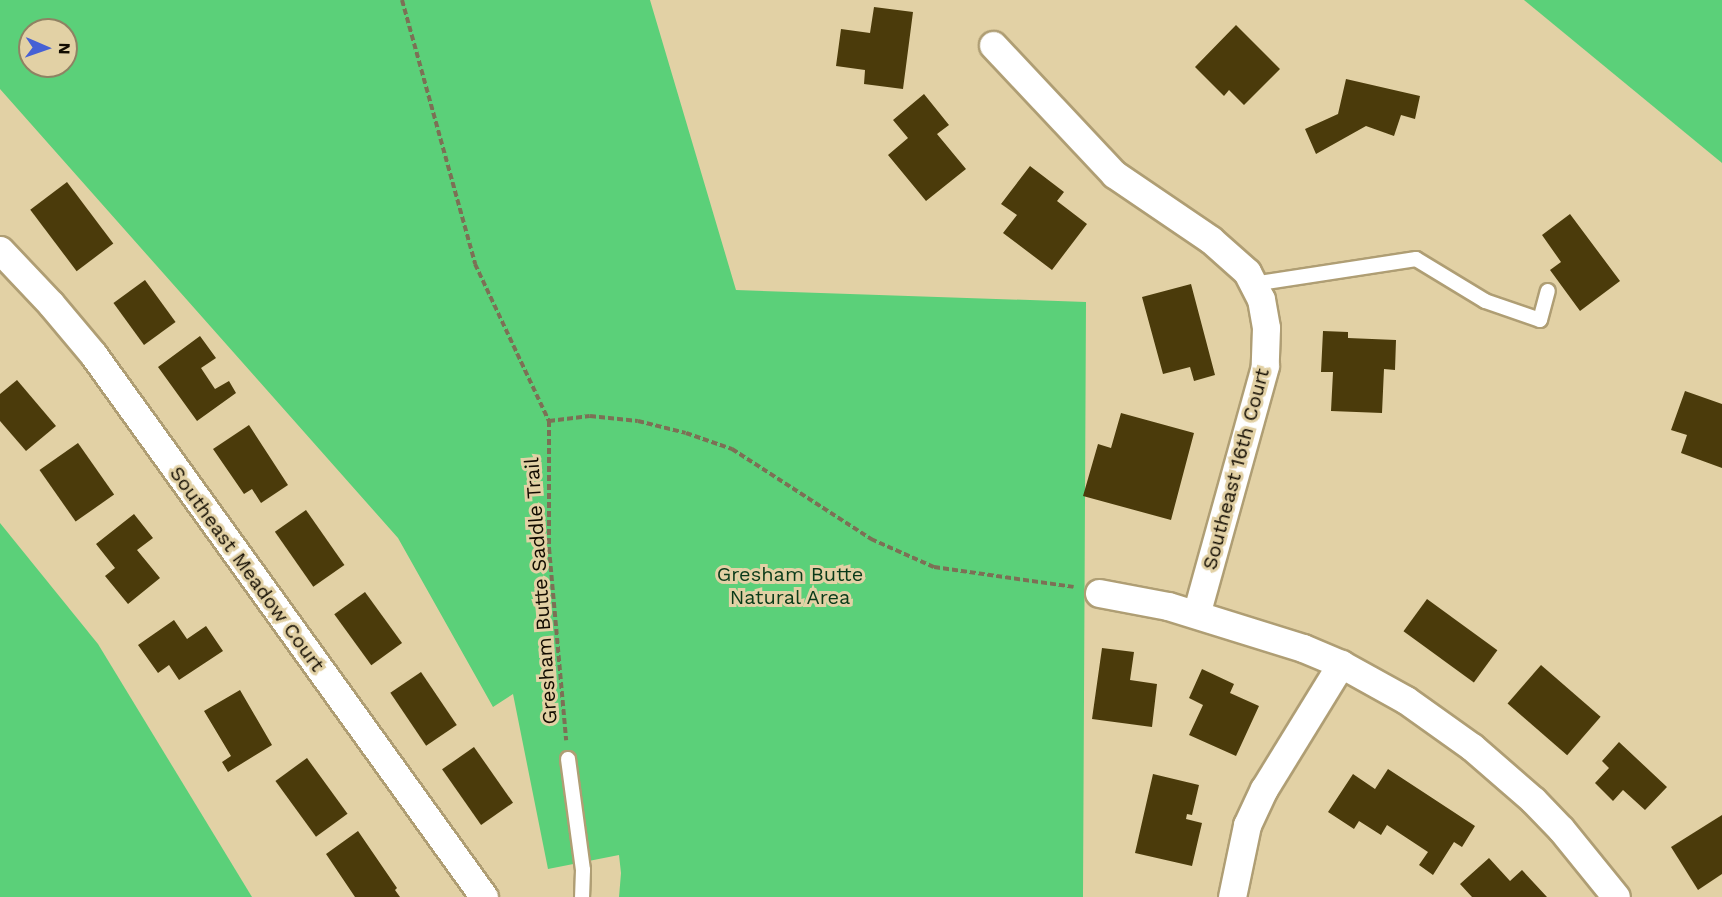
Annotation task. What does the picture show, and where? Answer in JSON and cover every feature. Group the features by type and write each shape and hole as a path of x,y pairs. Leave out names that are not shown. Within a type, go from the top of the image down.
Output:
{"street":[{"name":"Southeast 16th Court","path":"993,45 1114,174 1211,240 1247,272 1261,299 1266,328 1265,366 1196,614"},
{"name":"Southeast Meadow Court","path":"0,250 51,304 93,354 484,897"},
{"path":"1098,593 1196,614 1303,648 1341,664 1406,700 1472,747 1533,800 1561,829 1616,897"},
{"path":"1232,897 1247,825 1263,789 1341,664"}],"lane":[{"path":"1253,284 1416,259 1485,301 1540,320 1548,291"},
{"path":"568,759 582,870 582,897"}],"path":[{"name":"Gresham Butte Saddle Trail","path":"402,0 476,264 549,421 549,548 568,759"},
{"path":"549,421 590,416 638,421 686,433 732,449 871,539 934,567 1098,593"}],"green space":[{"name":"Gresham Butte Natural Area","path":"0,0 650,0 736,290 1086,302 1083,897 619,897 621,873 619,855 548,869 513,694 493,707 398,538 0,89"},
{"path":"1524,0 1722,0 1722,163"},
{"path":"0,523 98,644 252,897 0,897"}],"building":[{"path":"874,7 913,12 903,89 864,84 865,70 836,66 841,29 870,33"},
{"path":"1236,25 1280,69 1244,105 1229,90 1224,96 1195,67"},
{"path":"1346,79 1420,96 1415,119 1401,115 1394,136 1366,126 1316,154 1305,129 1338,114"},
{"path":"924,94 949,125 937,134 966,169 926,201 888,155 908,138 893,120"},
{"path":"1030,166 1064,192 1057,201 1087,224 1052,270 1003,233 1017,215 1001,204"},
{"path":"67,182 113,243 77,271 30,210"},
{"path":"1570,214 1620,281 1580,311 1550,270 1561,262 1542,235"},
{"path":"145,280 176,322 144,345 113,303"},
{"path":"1191,284 1215,375 1194,381 1190,367 1163,374 1142,297"},
{"path":"1323,331 1348,332 1348,338 1396,340 1395,370 1384,369 1382,413 1331,411 1333,372 1321,372"},
{"path":"200,336 216,358 201,368 215,389 229,381 236,393 197,421 158,367"},
{"path":"17,380 56,426 26,451 0,421 0,394"},
{"path":"1685,391 1722,404 1722,468 1681,453 1687,435 1671,430"},
{"path":"1121,413 1194,433 1171,520 1083,496 1098,444 1111,448"},
{"path":"249,425 288,485 261,503 252,489 244,494 213,449"},
{"path":"78,443 114,495 76,522 39,470"},
{"path":"306,510 344,565 313,587 275,532"},
{"path":"134,514 153,538 137,550 160,578 128,604 105,576 115,568 96,544"},
{"path":"365,592 402,643 371,665 334,614"},
{"path":"1427,599 1497,650 1474,682 1403,631"},
{"path":"174,620 187,639 206,626 223,651 179,680 169,665 158,673 138,645"},
{"path":"1102,648 1134,652 1130,680 1157,684 1152,727 1092,719"},
{"path":"1541,665 1601,717 1567,755 1508,703"},
{"path":"1202,669 1234,684 1230,693 1259,706 1236,756 1189,735 1203,705 1189,698"},
{"path":"421,672 457,725 426,746 390,693"},
{"path":"240,690 272,745 228,772 222,762 231,756 204,711"},
{"path":"1619,742 1667,787 1645,810 1623,790 1613,801 1595,783 1609,768 1602,761"},
{"path":"474,747 513,803 481,825 442,769"},
{"path":"307,758 348,814 316,837 275,781"},
{"path":"1388,769 1475,826 1462,847 1454,842 1433,875 1419,865 1428,852 1387,825 1381,835 1359,821 1354,829 1328,812 1353,774 1375,789"},
{"path":"1153,774 1199,785 1192,815 1187,814 1186,819 1202,823 1192,866 1135,853"},
{"path":"1722,815 1722,874 1698,890 1671,847"},
{"path":"358,831 397,888 395,890 400,897 355,897 326,854"},
{"path":"1489,858 1510,881 1522,870 1547,897 1472,897 1460,884"}]}
